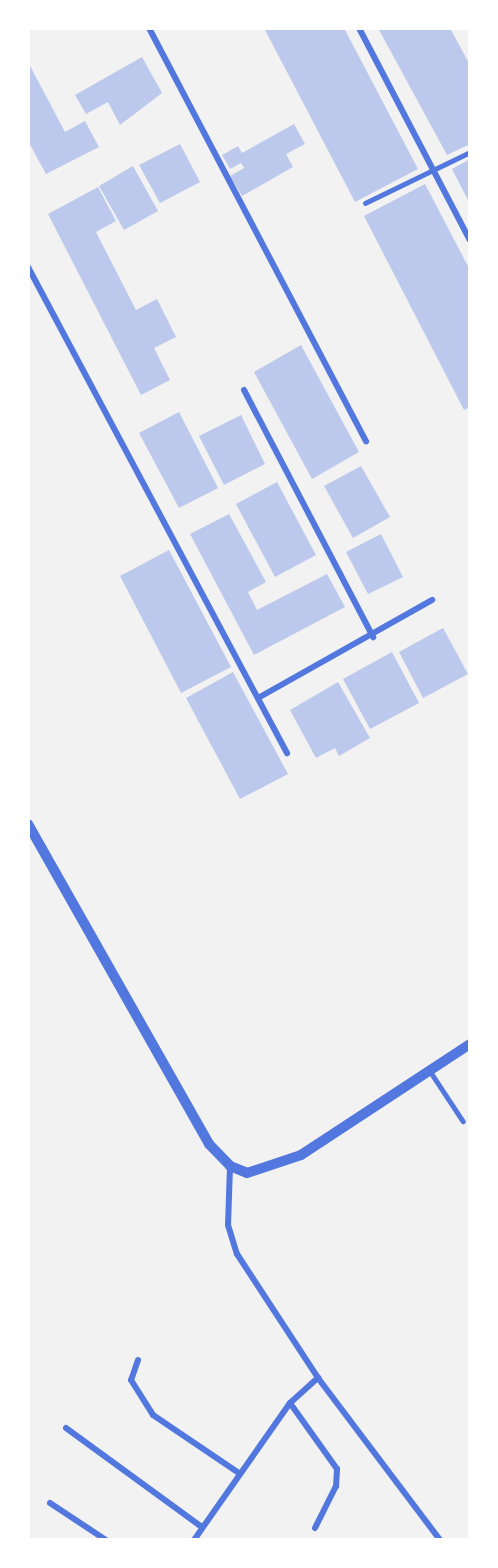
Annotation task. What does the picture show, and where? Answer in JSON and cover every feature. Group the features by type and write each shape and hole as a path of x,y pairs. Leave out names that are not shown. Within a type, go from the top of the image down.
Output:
{"street":[{"path":"149,28 366,442"},
{"path":"359,28 470,240"},
{"path":"28,267 287,753"},
{"path":"244,390 373,637"},
{"path":"258,698 373,637 432,600"},
{"path":"28,824 209,1144 230,1166 247,1173 276,1167 470,1044"},
{"path":"230,1166 228,1225 237,1254 318,1378 440,1539"},
{"path":"138,1360 131,1380 153,1415 239,1473"},
{"path":"194,1539 290,1403 318,1378"},
{"path":"290,1403 337,1469 336,1486 315,1528"},
{"path":"66,1428 202,1527"},
{"path":"50,1503 106,1539"}],"lane":[{"path":"365,203 470,152"},
{"path":"430,1071 463,1121"}],"building":[{"path":"264,28 344,28 418,169 355,202"},
{"path":"378,28 450,28 470,65 470,144 447,155"},
{"path":"142,57 162,93 120,125 108,102 86,114 75,95"},
{"path":"28,62 65,132 85,121 99,147 46,174 28,141"},
{"path":"294,124 305,144 286,154 293,167 242,196 230,176 244,168 241,163 230,169 222,155 238,146 242,153"},
{"path":"180,144 200,182 160,203 139,165"},
{"path":"470,159 470,204 452,169"},
{"path":"133,166 158,211 124,230 99,186"},
{"path":"425,184 470,270 470,407 464,410 364,216"},
{"path":"98,187 116,221 96,232 136,310 157,299 176,337 154,348 170,380 141,395 48,214"},
{"path":"301,345 359,452 312,479 254,372"},
{"path":"179,412 218,488 179,508 139,433"},
{"path":"241,415 265,464 224,485 199,436"},
{"path":"361,466 390,517 353,538 324,486"},
{"path":"277,482 316,555 275,577 236,504"},
{"path":"229,514 266,582 248,592 257,610 327,574 345,607 254,655 190,534"},
{"path":"381,534 403,577 368,594 346,552"},
{"path":"169,550 231,667 181,693 120,576"},
{"path":"443,628 468,674 423,698 399,652"},
{"path":"392,652 419,703 370,729 343,679"},
{"path":"233,672 288,774 240,799 186,698"},
{"path":"338,682 370,738 339,756 335,748 316,758 290,710"}]}
